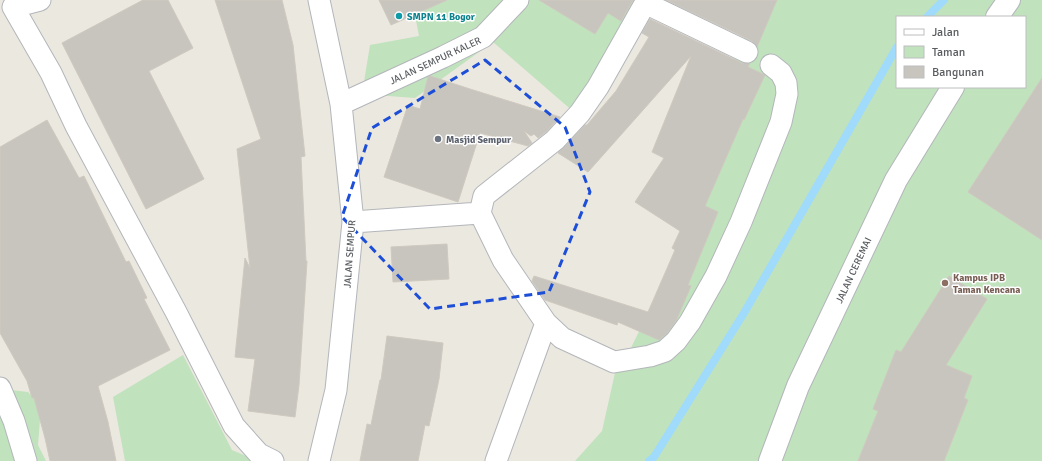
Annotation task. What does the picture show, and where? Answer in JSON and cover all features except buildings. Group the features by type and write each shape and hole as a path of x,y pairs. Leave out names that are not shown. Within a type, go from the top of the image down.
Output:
{"street":[{"path":"40,0 7,3 51,73 76,126 176,312 234,426 260,454 273,461"},
{"name":"JALAN SEMPUR","path":"319,0 341,104 353,222 336,390 319,461"},
{"name":"JALAN SEMPUR KALER","path":"341,104 484,37 518,0"},
{"path":"998,16 1009,0"},
{"path":"748,52 646,1 598,87 580,113 555,140 484,196 480,213 503,260 546,323 562,338 614,362 650,356 665,351 676,341 694,316 716,276 741,222 781,122 787,94 786,83 781,73 771,65"},
{"name":"JALAN CEREMAI","path":"770,461 798,386 896,180 952,88"},
{"path":"353,222 480,213"},
{"path":"496,461 546,323"},
{"path":"0,388 14,421 26,461"}],"highlighted area":[{"path":"485,60 565,127 590,192 549,292 430,309 342,217 372,128"}],"green space":[{"path":"412,0 643,0 575,113 493,42 415,98 362,94 370,45 419,36"},
{"path":"762,0 1042,0 1042,461 575,461 602,431 615,373 625,360 681,246 708,114"},
{"path":"183,355 232,450 258,461 125,461 113,397"},
{"path":"11,390 28,392 41,407 38,445 46,461 0,461 0,393"}],"waterway":[{"path":"928,16 944,0"},
{"path":"649,461 654,457 744,313 896,49"}],"place":[{"name":"SMPN 11 Bogor","path":"399,16"},
{"name":"Masjid Sempur","path":"438,139"},
{"name":"Kampus IPB Taman Kencana","path":"945,283"}]}
